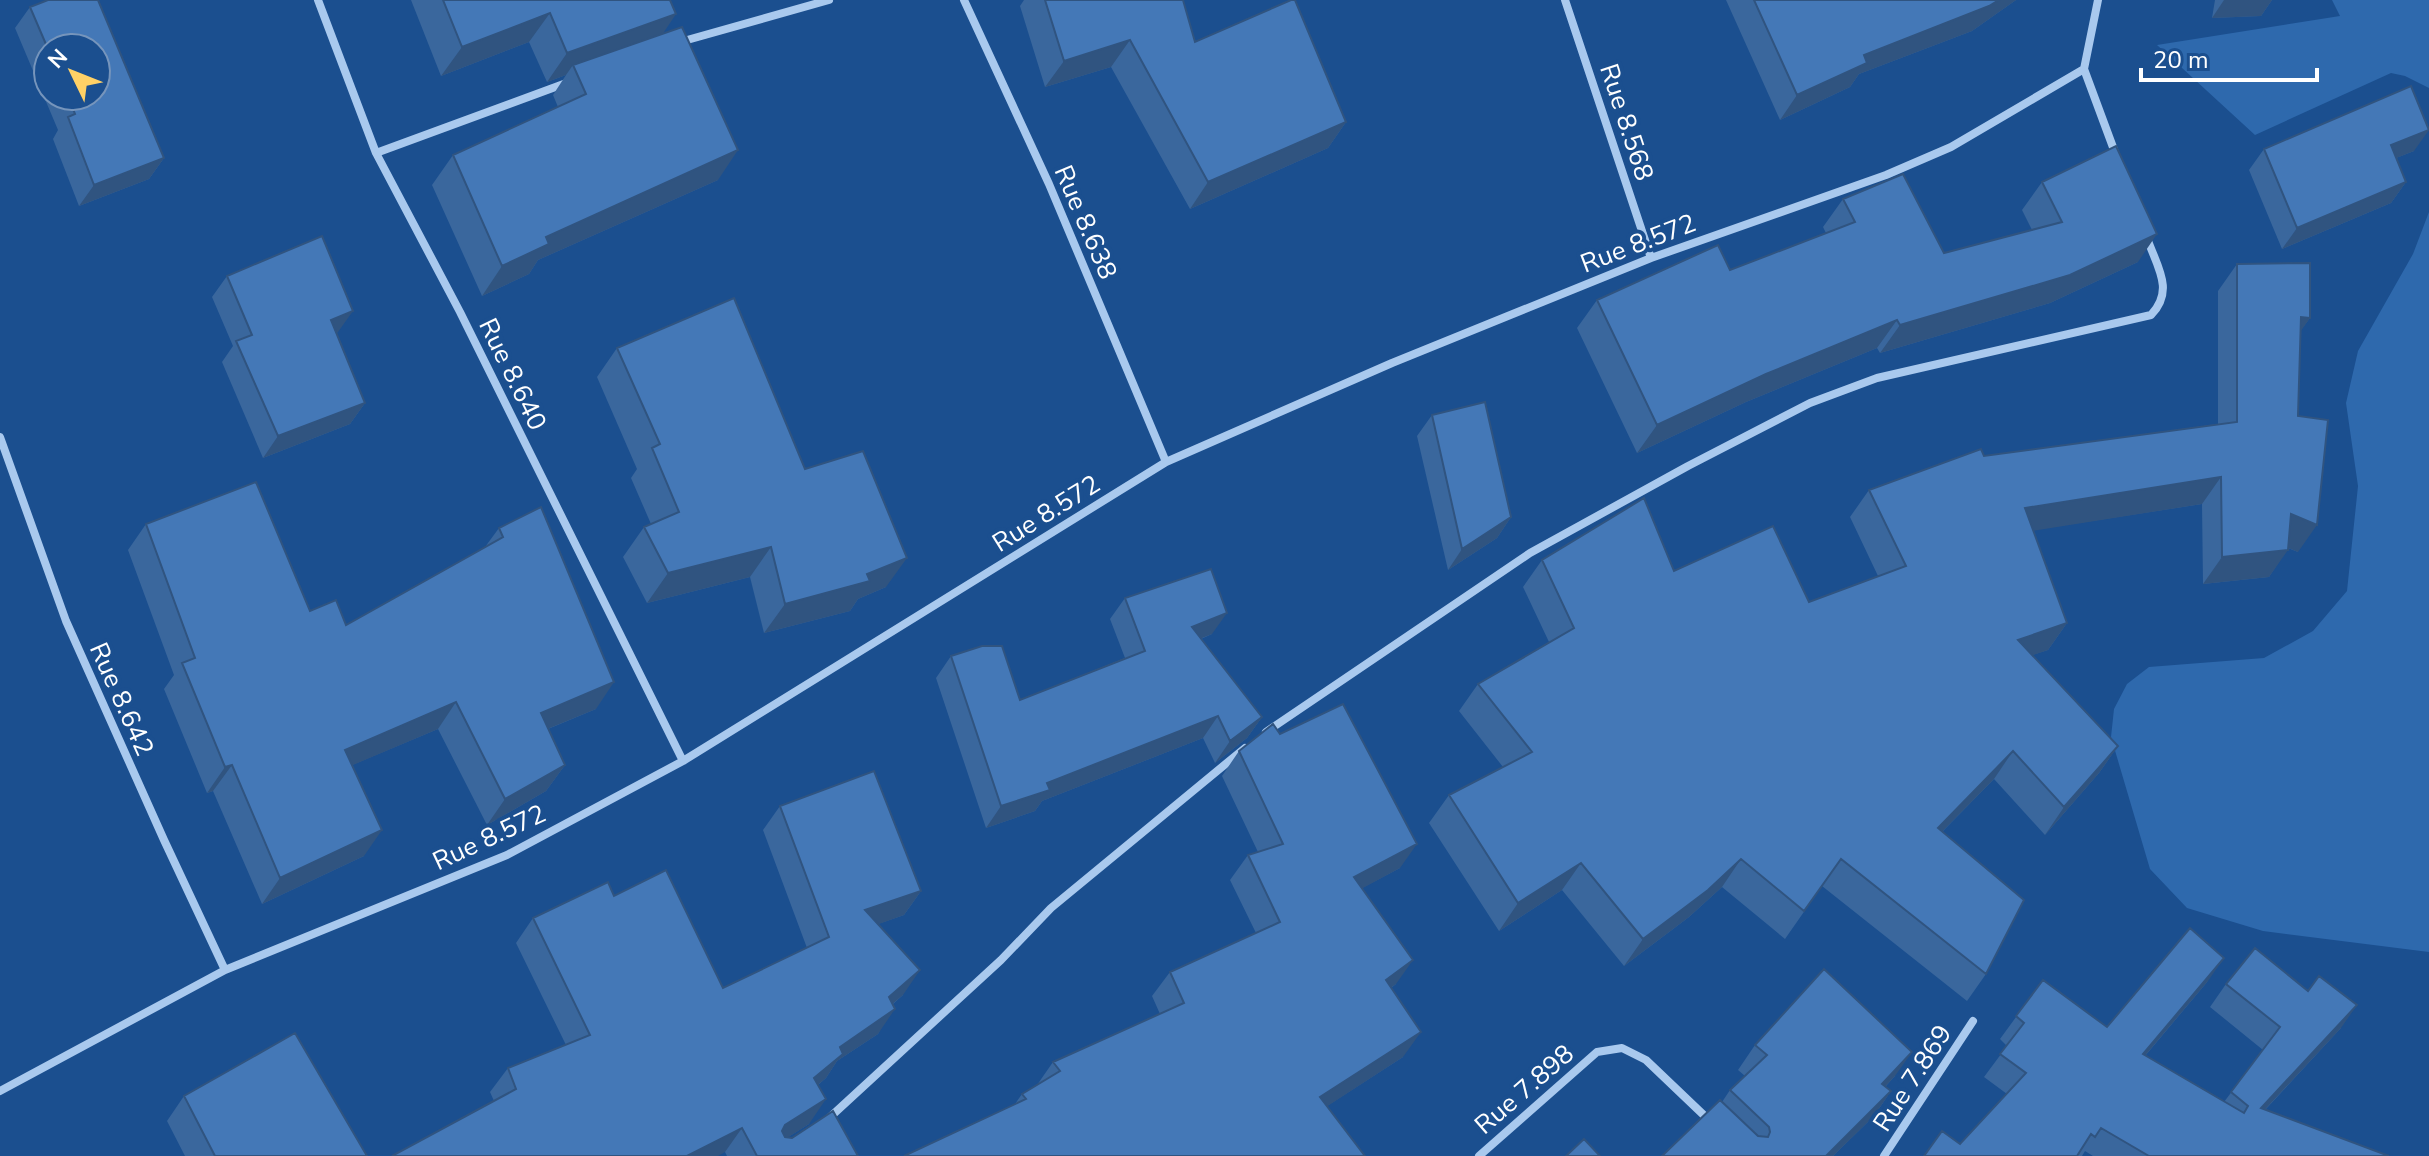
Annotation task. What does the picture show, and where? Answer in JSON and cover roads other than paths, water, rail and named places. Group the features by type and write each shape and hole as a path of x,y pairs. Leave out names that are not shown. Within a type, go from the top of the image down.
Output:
{"street":[{"name":"Rue 8.640","path":"318,0 376,153 460,312 683,761"},
{"path":"673,45 829,0"},
{"name":"Rue 8.638","path":"964,0 1049,184 1166,462"},
{"name":"Rue 8.568","path":"1565,0 1651,258"},
{"path":"2098,0 2084,69 2122,171"},
{"name":"Rue 8.572","path":"0,1091 225,970 507,855 683,761 1166,462 1392,363 1651,258 1886,175 1938,153 2084,69"},
{"path":"376,153 585,76"},
{"path":"1259,737 1530,553 1810,403 1877,378 2151,315 2161,305 2165,288 2143,229"},
{"name":"Rue 8.642","path":"0,437 66,621 225,970"},
{"path":"826,1121 1001,960 1051,908 1248,746"},
{"name":"Rue 7.869","path":"1884,1156 1973,1021"},
{"name":"Rue 7.898","path":"1479,1156 1597,1052 1622,1048 1646,1060 1713,1124"}]}
